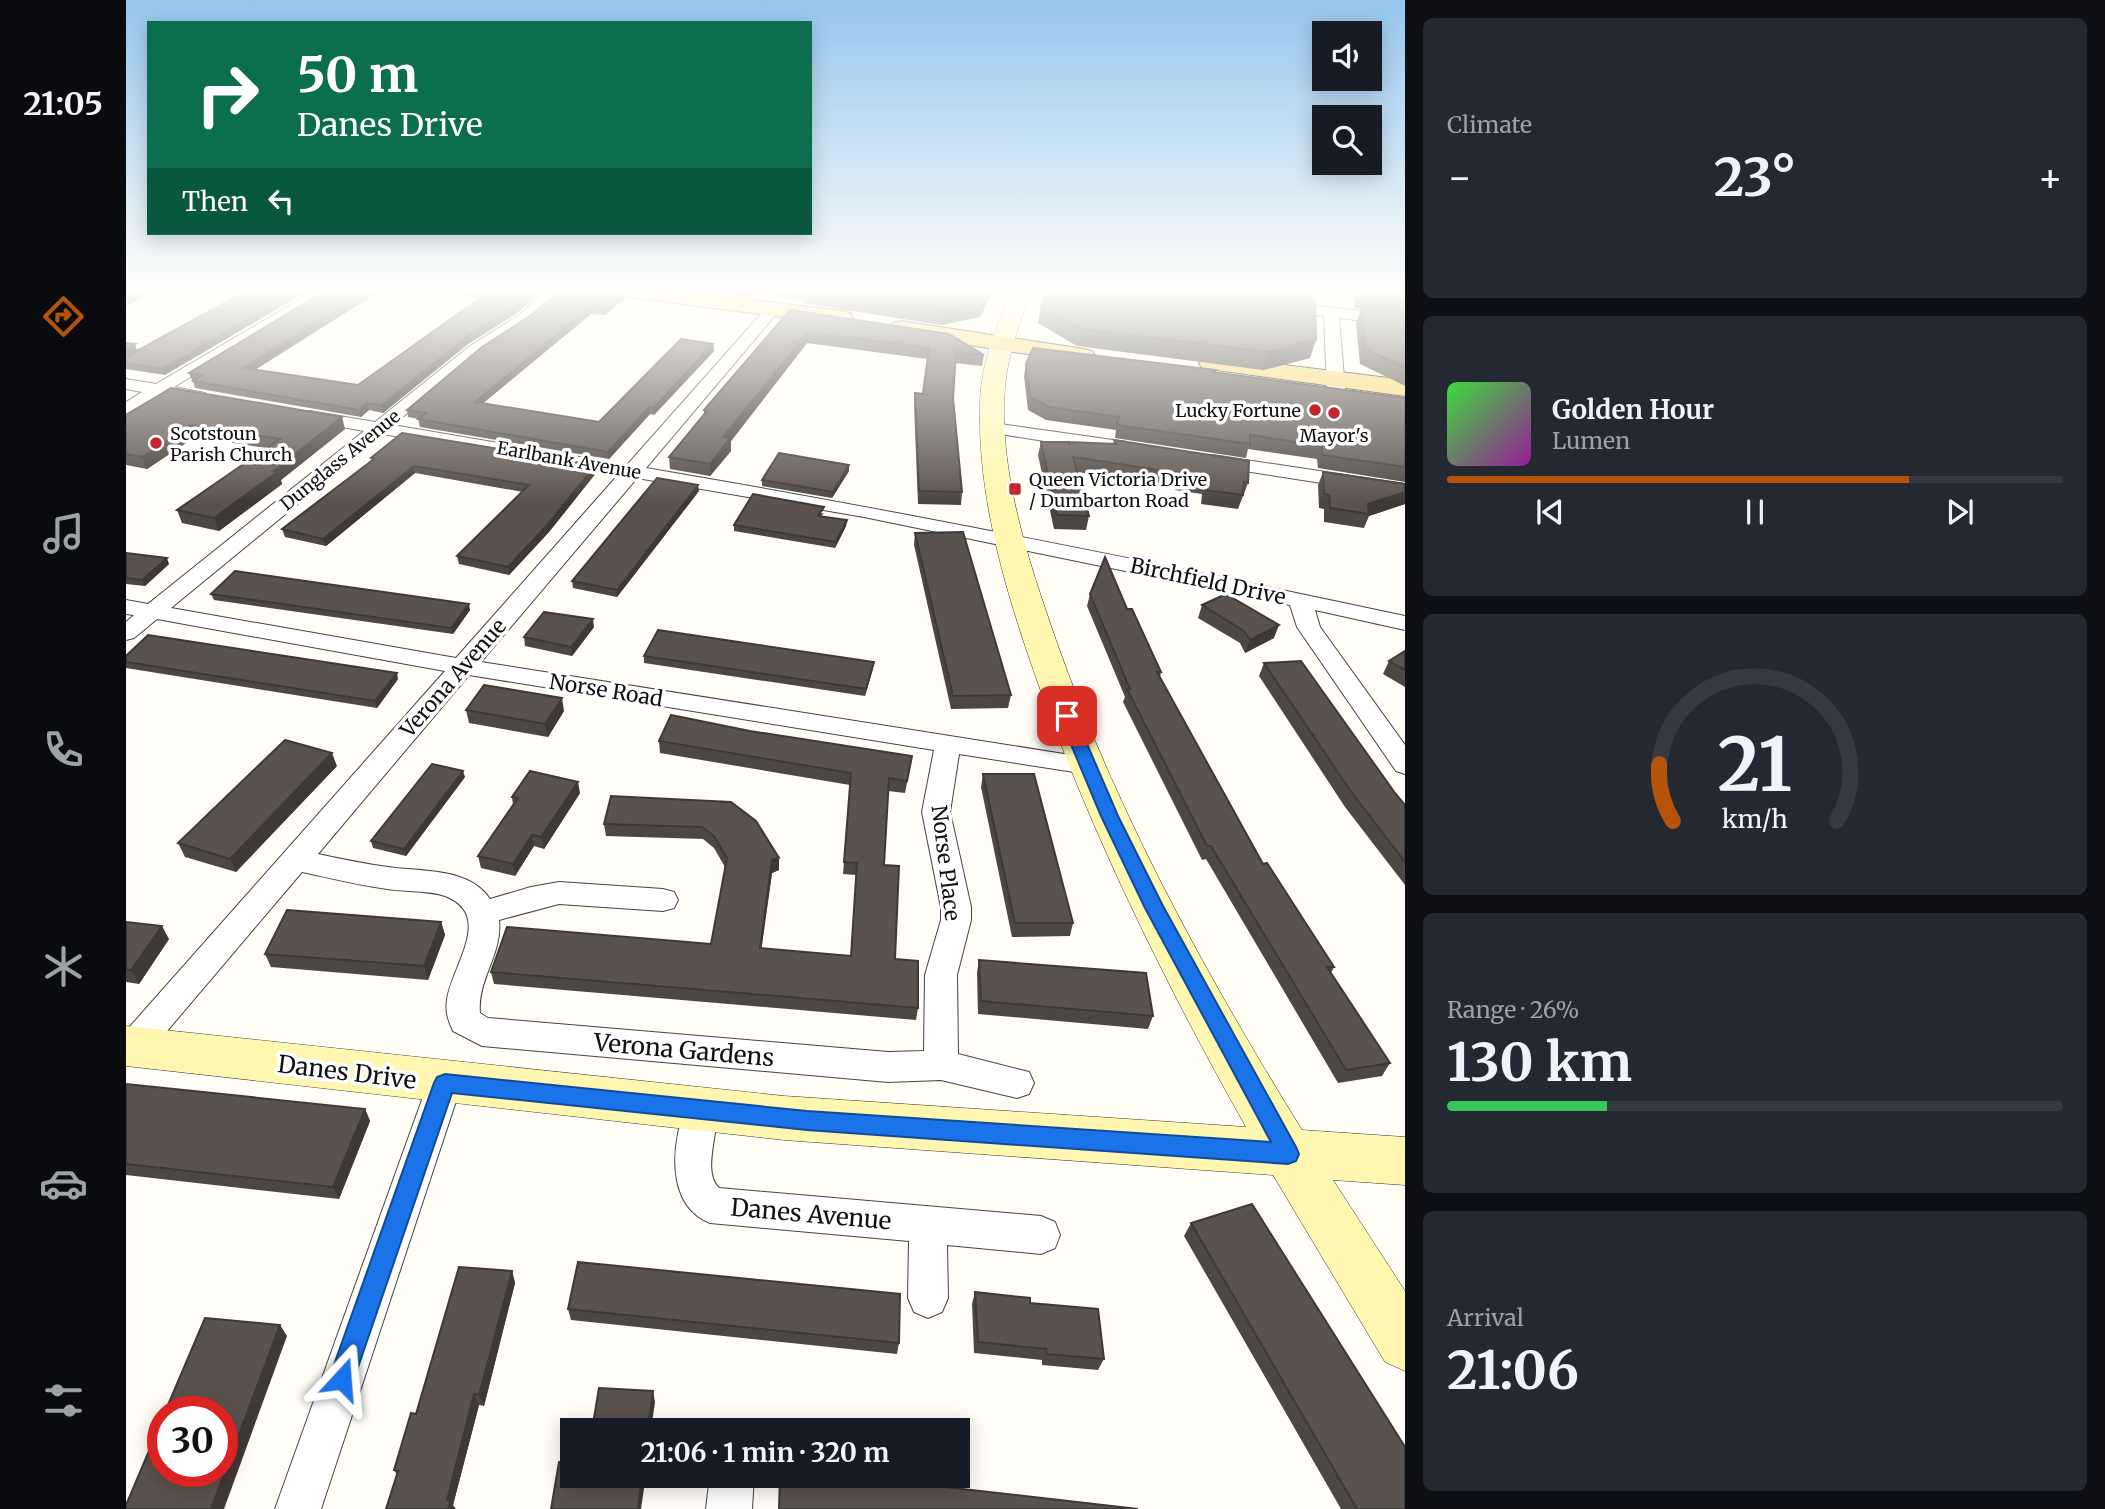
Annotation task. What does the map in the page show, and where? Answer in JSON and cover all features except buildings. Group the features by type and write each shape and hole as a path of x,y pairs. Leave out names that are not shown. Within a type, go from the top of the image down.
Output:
{"main road":[{"path":"1186,365 1336,384 1405,388"},
{"path":"1336,384 1405,398"}],"street":[{"path":"126,409 206,361"},
{"name":"Dunglass Avenue","path":"126,633 461,361"},
{"name":"Verona Avenue","path":"130,1047 296,860 728,361"},
{"path":"998,361 993,393 993,428 1011,539 1033,622 1087,765 1127,854 1187,972 1288,1154 1405,1342"},
{"path":"1334,361 1336,384"},
{"path":"126,384 223,401"},
{"name":"Earlbank Avenue","path":"288,412 634,470 1011,539"},
{"path":"993,428 1144,451"},
{"path":"1199,459 1405,490"},
{"name":"Birchfield Drive","path":"1011,539 1405,623"},
{"path":"1300,601 1309,627 1405,765"},
{"name":"Norse Road","path":"126,607 463,667 1087,765"},
{"name":"Norse Place","path":"940,1065 941,975 956,920 956,907 936,812 947,744"},
{"path":"296,860 453,887 471,898 482,913 531,898 559,893 663,900"},
{"name":"Verona Gardens","path":"482,913 484,936 460,1006 465,1021 482,1032 888,1068 940,1065 1017,1083"},
{"name":"Danes Drive","path":"130,1047 701,1111 887,1127 1405,1161"},
{"path":"298,1509 445,1083"},
{"name":"Danes Avenue","path":"701,1111 693,1169 697,1191 710,1205 1041,1235"},
{"path":"928,1225 928,1298"},
{"path":"729,1509 731,1488"}],"place":[{"name":"Lucky Fortune","path":"1315,410"},
{"name":"Mayor's","path":"1334,413"},
{"name":"Scotstoun Parish Church","path":"156,443"},
{"name":"Queen Victoria Drive / Dumbarton Road","path":"1015,489"}],"route":[{"path":"342,1379 445,1083 807,1120 1288,1154 1154,908 1127,854 1067,716"}]}
